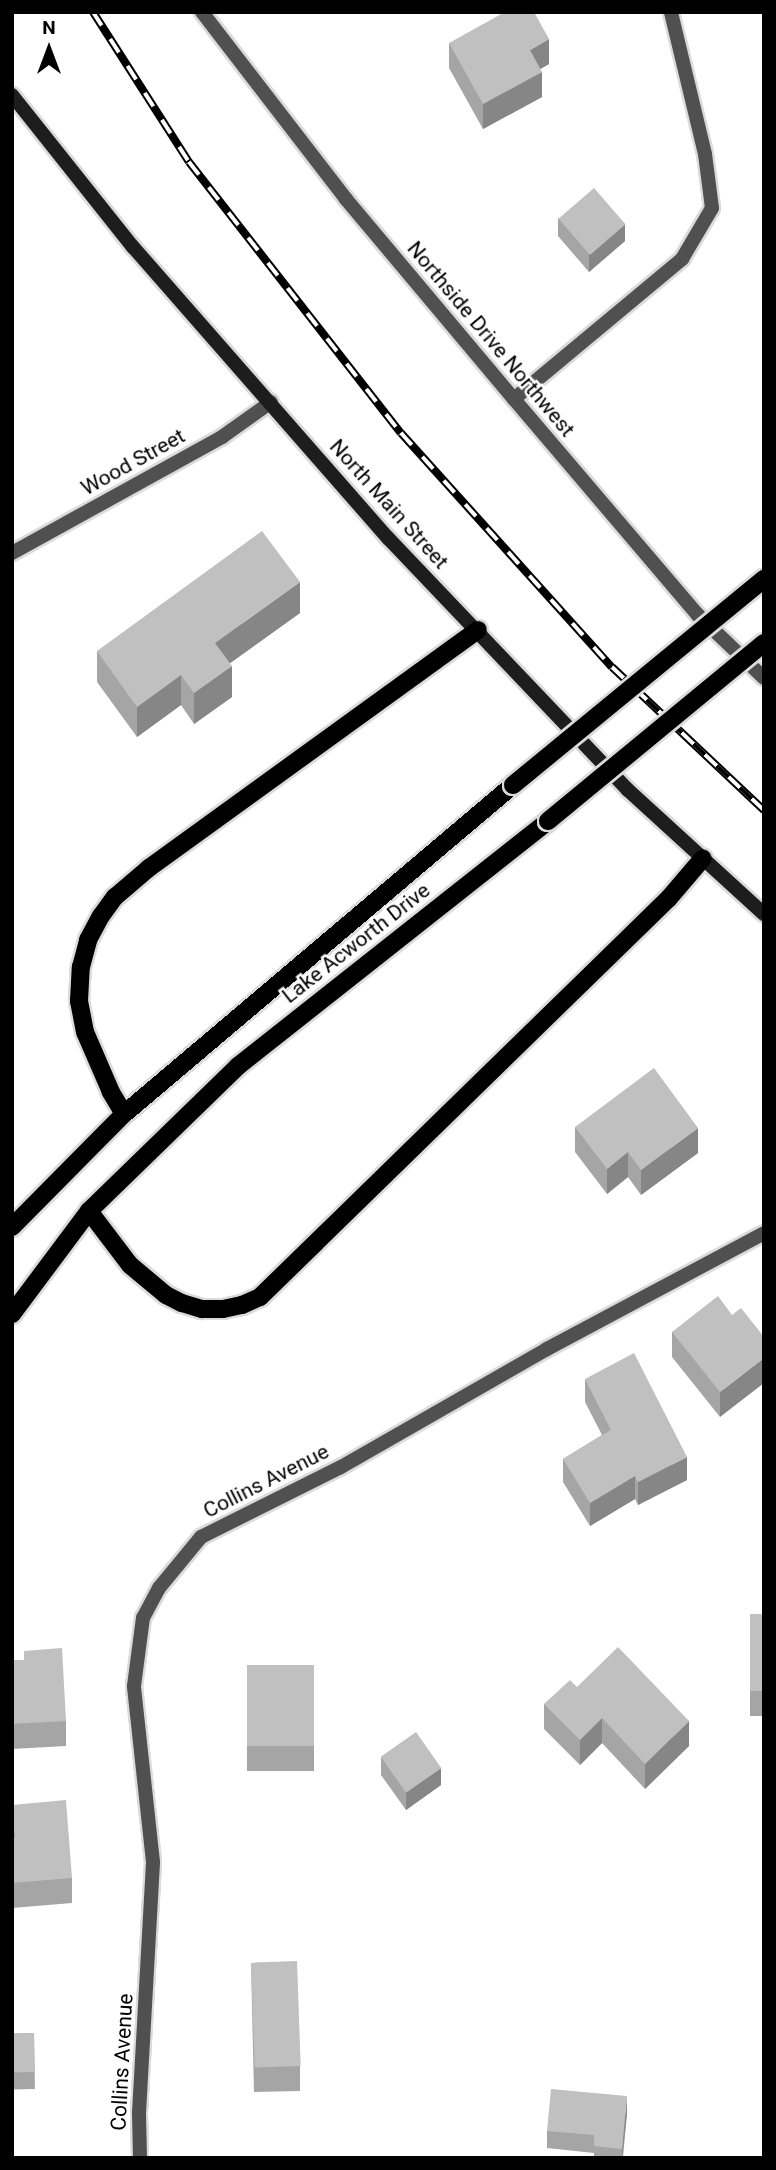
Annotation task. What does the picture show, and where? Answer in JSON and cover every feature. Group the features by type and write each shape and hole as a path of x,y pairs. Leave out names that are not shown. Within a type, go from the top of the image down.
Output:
{"main road":[{"name":"North Main Street","path":"12,95 133,247 388,538 628,790 764,914"},
{"name":"Lake Acworth Drive","path":"12,1227 124,1114 513,785 764,579"},
{"path":"124,1114 111,1092 85,1032 79,1001 81,967 88,940 101,916 115,897 149,868 478,630"},
{"name":"Lake Acworth Drive","path":"12,1314 89,1211 238,1066 548,821 764,643"},
{"path":"89,1211 130,1265 166,1295 202,1309 242,1306 260,1297 669,898 704,858"}],"street":[{"name":"Northside Drive Northwest","path":"202,12 346,199 514,399 698,615 764,678"},
{"path":"514,399 682,259 712,208 705,154 671,12"},
{"name":"Wood Street","path":"12,553 222,437 271,402"},
{"name":"Collins Avenue","path":"140,2158 139,2113 153,1862 134,1686 143,1618 159,1588 201,1537 341,1467 547,1349 764,1233"}],"building":[{"path":"505,12 534,12 549,39 530,50 542,72 483,104 449,43"},
{"path":"594,188 625,224 590,255 559,219"},
{"path":"262,531 300,582 215,643 232,666 194,693 181,675 137,707 97,651"},
{"path":"654,1068 698,1128 641,1170 628,1152 607,1169 575,1127"},
{"path":"718,1296 732,1315 741,1308 764,1337 764,1358 720,1392 672,1332"},
{"path":"634,1353 687,1457 638,1482 635,1476 590,1503 563,1459 611,1430 585,1379"},
{"path":"750,1614 764,1614 764,1691 750,1691"},
{"path":"618,1647 689,1721 645,1764 602,1718 580,1740 544,1704 570,1680 577,1687"},
{"path":"62,1648 66,1721 12,1724 12,1660 24,1660 24,1651"},
{"path":"247,1665 314,1665 314,1746 247,1746"},
{"path":"416,1732 441,1768 406,1793 381,1757"},
{"path":"66,1800 72,1878 12,1883 12,1837 15,1837 12,1805"},
{"path":"297,1961 301,2066 255,2068 251,1963"},
{"path":"12,2033 34,2033 35,2072 13,2072"},
{"path":"551,2089 627,2096 622,2149 594,2146 594,2135 547,2131"}],"railway":[{"path":"93,12 189,162 401,433 612,667 764,810"}]}
